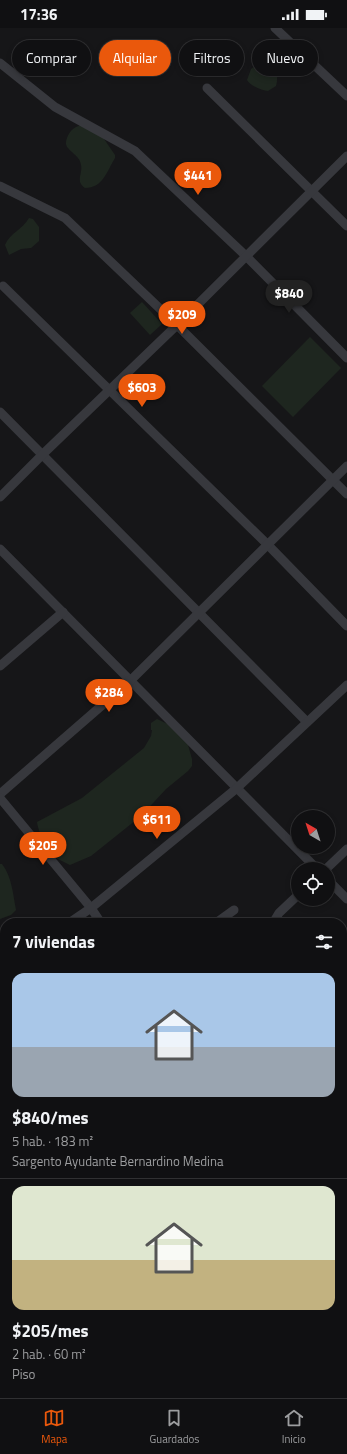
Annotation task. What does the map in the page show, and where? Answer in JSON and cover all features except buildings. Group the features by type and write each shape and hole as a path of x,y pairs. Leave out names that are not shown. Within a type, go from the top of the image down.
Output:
{"street":[{"path":"275,28 347,96"},
{"path":"0,62 55,107 135,151 246,256 347,358"},
{"path":"206,88 312,190 347,226"},
{"path":"0,497 177,325 347,156"},
{"path":"0,186 65,218 177,325 347,494"},
{"path":"3,286 267,544 347,626"},
{"path":"0,412 307,722"},
{"path":"0,794 130,681 347,466"},
{"path":"0,549 310,862"},
{"path":"0,666 63,612"},
{"path":"76,918 91,908 237,788 347,685"},
{"path":"0,798 98,918"},
{"path":"333,862 347,849"},
{"path":"335,887 347,899"},
{"path":"276,918 291,902"},
{"path":"223,918 234,910"}],"shaded area":[{"path":"252,68 252,76 277,76 276,86 268,91 253,86 247,80"},
{"path":"85,124 102,136 115,155 115,158 104,178 100,182 91,187 85,188 80,183 80,162 68,148 66,143 71,130"},
{"path":"29,218 33,219 39,227 39,241 31,248 21,249 9,255 5,245 7,241"},
{"path":"142,302 162,324 150,335 130,313"},
{"path":"310,337 341,368 293,417 262,386"},
{"path":"157,719 176,728 186,738 192,759 192,766 166,789 141,816 91,856 70,865 58,859 51,853 44,842 37,822 82,798 144,748 151,736 151,723"},
{"path":"0,864 2,864 10,880 16,910 11,915 0,918"}]}
